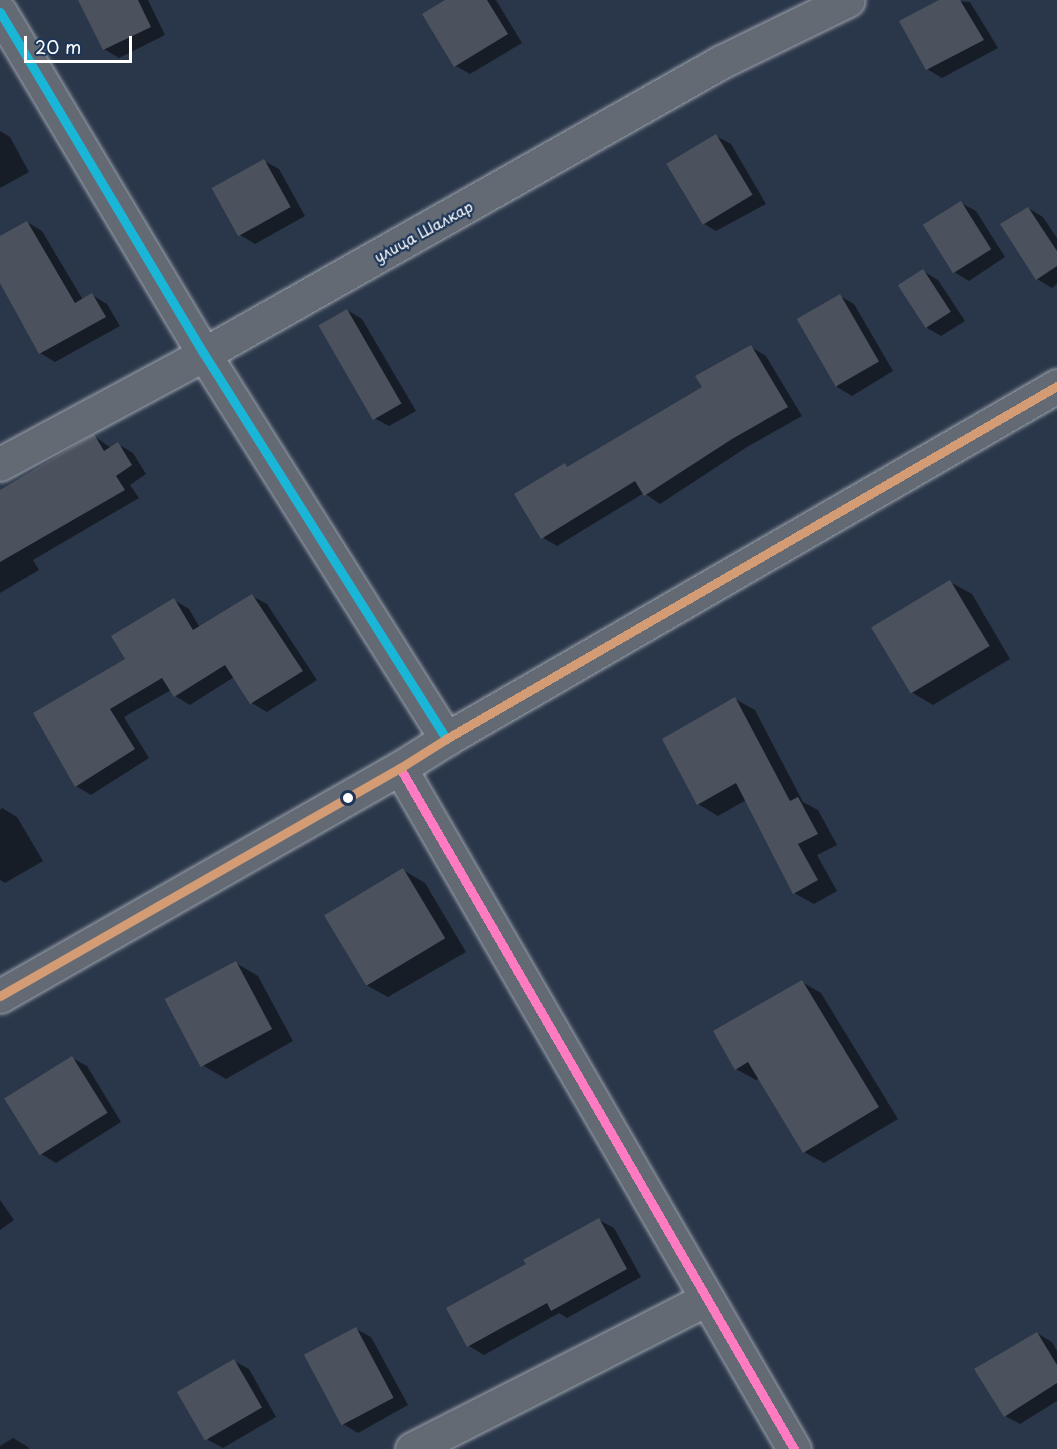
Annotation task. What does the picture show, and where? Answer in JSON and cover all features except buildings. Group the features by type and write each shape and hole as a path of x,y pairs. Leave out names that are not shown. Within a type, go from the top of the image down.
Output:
{"street":[{"name":"улица Шалкар","path":"0,464 204,354 721,62 848,0"},
{"path":"0,12 204,354 446,739"},
{"path":"0,996 400,768 446,739 1057,386"},
{"path":"400,768 794,1449"},
{"path":"412,1449 707,1299"}],"transit line":[{"path":"0,12 204,354 446,739"},
{"path":"0,996 400,768 446,739 1057,386"},
{"path":"400,768 794,1449"}]}
